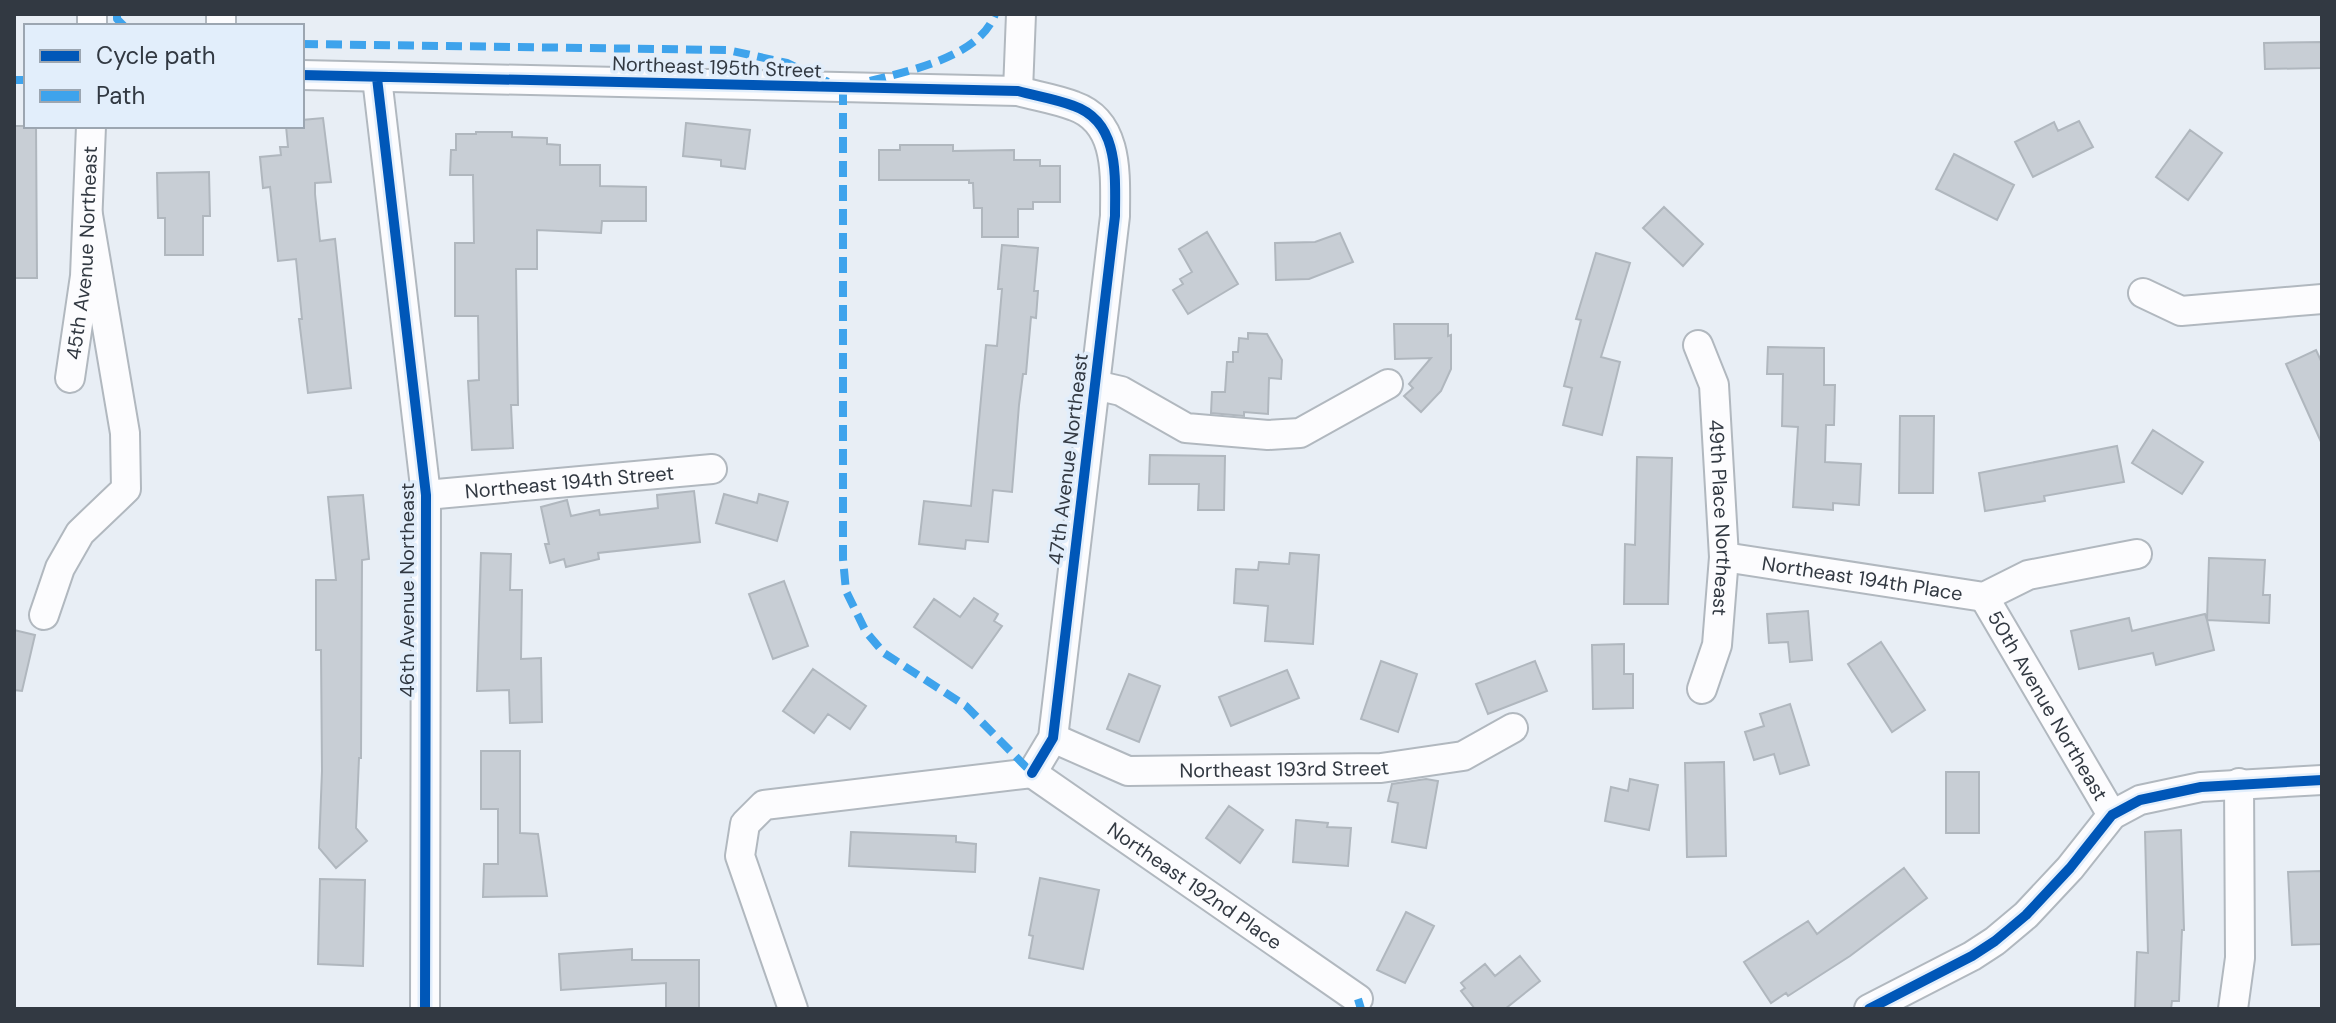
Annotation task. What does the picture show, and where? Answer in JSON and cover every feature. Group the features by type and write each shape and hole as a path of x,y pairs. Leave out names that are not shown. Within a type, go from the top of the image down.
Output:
{"street":[{"path":"1018,91 1021,14"},
{"name":"Northeast 195th Street","path":"304,75 1018,91 1077,106 1098,123 1112,144"},
{"name":"46th Avenue Northeast","path":"377,78 426,495 425,1009"},
{"name":"45th Avenue Northeast","path":"70,378 85,276 91,128"},
{"name":"47th Avenue Northeast","path":"1032,773 1053,738 1115,216 1112,144"},
{"path":"44,615 60,568 80,533 126,489 125,433 88,215"},
{"path":"2143,293 2181,311 2322,299"},
{"name":"49th Place Northeast","path":"1698,345 1714,385 1724,557 1717,645 1702,689"},
{"path":"1095,385 1121,391 1186,428 1268,435 1300,433 1388,384"},
{"name":"Northeast 194th Street","path":"426,495 712,469"},
{"name":"Northeast 194th Place","path":"1724,557 1984,597 2028,575 2137,554"},
{"name":"50th Avenue Northeast","path":"1984,597 2112,815"},
{"name":"Northeast 193rd Street","path":"1053,738 1128,771 1381,768 1463,756 1513,728"},
{"path":"793,1009 740,856 745,824 764,805 1032,773"},
{"name":"Northeast 192nd Place","path":"1032,773 1358,999"},
{"path":"1869,1009 1995,941 2026,915 2070,868 2112,815 2140,800 2239,783 2322,780"},
{"path":"2233,1009 2240,958 2239,783"}],"building":[{"path":"2322,42 2322,68 2265,69 2264,43"},
{"path":"323,118 331,182 315,183 315,194 320,241 335,239 351,388 308,393 296,259 278,261 270,187 263,188 260,157 281,155 280,147 288,147 286,128 304,128 304,120"},
{"path":"2079,121 2093,147 2033,177 2015,142 2054,122 2058,131"},
{"path":"686,123 750,130 745,169 721,166 721,160 683,156"},
{"path":"14,126 24,126 36,128 37,278 14,278"},
{"path":"2190,130 2222,153 2188,200 2156,177"},
{"path":"512,132 512,137 547,138 547,144 560,145 560,165 600,165 600,186 646,187 646,221 602,221 601,233 537,230 537,269 516,269 518,405 511,405 513,448 472,450 468,381 479,380 478,316 455,316 455,243 474,243 473,175 450,175 451,150 456,150 456,134"},
{"path":"900,145 953,145 953,151 1014,150 1014,160 1040,160 1040,166 1060,166 1060,202 1033,202 1033,209 1018,209 1018,237 982,237 982,208 974,208 973,183 969,180 879,180 879,150 900,150"},
{"path":"1954,154 2014,185 1997,220 1936,189"},
{"path":"209,172 210,216 203,216 203,255 165,255 165,218 158,218 157,173"},
{"path":"1664,207 1703,244 1683,266 1643,228"},
{"path":"1207,232 1238,284 1188,314 1173,290 1183,284 1180,279 1192,272 1179,249"},
{"path":"1340,233 1353,262 1309,279 1276,280 1275,243 1315,242"},
{"path":"1002,245 1038,248 1034,291 1038,291 1036,318 1031,317 1026,374 1023,374 1012,492 993,490 988,542 966,540 965,549 919,544 924,501 971,506 986,345 997,346"},
{"path":"1596,253 1630,263 1601,357 1620,362 1602,435 1563,425 1572,388 1564,386 1581,320 1576,319"},
{"path":"1394,324 1448,324 1451,369 1441,391 1421,412 1404,396 1413,388 1409,384 1431,358 1395,359"},
{"path":"1248,333 1267,334 1282,360 1281,379 1269,378 1268,414 1244,412 1244,416 1211,413 1212,392 1225,392 1227,362 1233,362 1233,352 1238,352 1239,338 1248,339"},
{"path":"1768,347 1824,348 1824,385 1835,385 1834,425 1826,425 1825,462 1861,464 1859,505 1833,503 1833,510 1793,507 1798,427 1782,426 1783,374 1767,374"},
{"path":"2316,350 2322,363 2322,444 2286,364"},
{"path":"1900,416 1934,416 1933,493 1899,493"},
{"path":"2153,430 2203,462 2182,494 2132,463"},
{"path":"2117,446 2124,482 2044,496 2045,501 1985,511 1979,473"},
{"path":"1150,455 1225,456 1224,510 1198,510 1199,484 1149,484"},
{"path":"1637,457 1672,458 1668,604 1624,604 1625,544 1635,545"},
{"path":"694,491 700,542 598,553 599,559 566,567 564,559 550,563 541,507 567,500 571,516 599,510 600,515 658,508 657,495"},
{"path":"724,494 757,503 759,494 788,502 777,541 716,523"},
{"path":"363,495 369,559 362,560 361,758 356,828 367,841 336,868 319,848 321,650 316,650 316,580 336,580 328,497"},
{"path":"481,553 511,554 510,590 522,590 521,659 541,658 542,722 510,723 509,690 477,691"},
{"path":"1290,553 1319,555 1313,644 1265,641 1268,606 1234,603 1236,569 1258,570 1259,562 1289,564"},
{"path":"2209,558 2265,560 2263,595 2270,595 2269,623 2207,620"},
{"path":"784,581 808,646 773,659 749,594"},
{"path":"974,598 998,614 994,621 1002,626 972,668 914,627 934,599 960,617"},
{"path":"1808,611 1812,660 1790,662 1788,642 1769,643 1767,614"},
{"path":"2205,614 2214,650 2156,665 2153,653 2079,669 2071,631 2129,618 2132,631"},
{"path":"14,630 35,635 22,691 14,690"},
{"path":"1881,642 1925,710 1892,732 1848,664"},
{"path":"1624,644 1624,674 1633,674 1633,708 1593,709 1592,645"},
{"path":"1381,661 1417,674 1398,732 1361,719"},
{"path":"1535,661 1547,691 1488,714 1476,684"},
{"path":"813,669 866,706 850,729 828,714 814,733 783,711"},
{"path":"1287,670 1299,698 1231,726 1219,697"},
{"path":"1129,674 1160,686 1139,742 1107,729"},
{"path":"1790,704 1809,765 1780,774 1774,754 1754,760 1745,732 1764,726 1760,714"},
{"path":"481,751 520,751 520,833 538,834 547,896 483,897 484,864 498,864 498,809 481,809"},
{"path":"1724,762 1726,856 1687,857 1685,763"},
{"path":"1946,772 1979,772 1979,833 1946,833"},
{"path":"1426,779 1438,781 1426,848 1392,842 1398,803 1388,801 1392,784"},
{"path":"1630,779 1658,785 1649,830 1605,821 1611,787 1628,791"},
{"path":"1229,806 1263,830 1240,863 1206,838"},
{"path":"1296,820 1328,823 1327,827 1351,828 1348,866 1293,862"},
{"path":"2181,830 2184,930 2179,1001 2172,1001 2171,1009 2135,1009 2137,952 2148,953 2145,832"},
{"path":"851,832 956,836 956,842 976,844 975,872 849,866"},
{"path":"1904,868 1927,898 1850,956 1788,996 1786,993 1771,1003 1744,962 1808,921 1817,934"},
{"path":"2322,871 2322,944 2292,945 2288,872"},
{"path":"1040,878 1099,890 1083,969 1029,958 1033,936 1029,935"},
{"path":"320,879 365,880 363,966 318,964"},
{"path":"1406,912 1434,926 1405,983 1377,970"},
{"path":"632,949 632,960 699,960 699,1009 666,1009 666,983 561,990 559,954"},
{"path":"1520,956 1540,981 1505,1009 1475,1009 1461,991 1465,988 1461,983 1485,964 1495,976"}],"marked path":[{"path":"117,14 122,24"},
{"path":"870,81 922,67 959,51 987,29 995,14"},
{"path":"304,44 728,50 787,63 828,82"},
{"path":"14,80 24,80"},
{"path":"843,89 843,559 846,591 866,632 884,653 966,706 1032,773"},
{"path":"1358,999 1361,1009"}],"cycle path":[{"path":"304,75 1018,91 1074,106 1100,124 1112,152 1115,216 1053,738 1032,773"},
{"path":"377,78 426,495 425,1009"},
{"path":"1869,1009 1995,941 2026,915 2070,868 2112,815 2140,800 2201,787 2322,780"}]}
